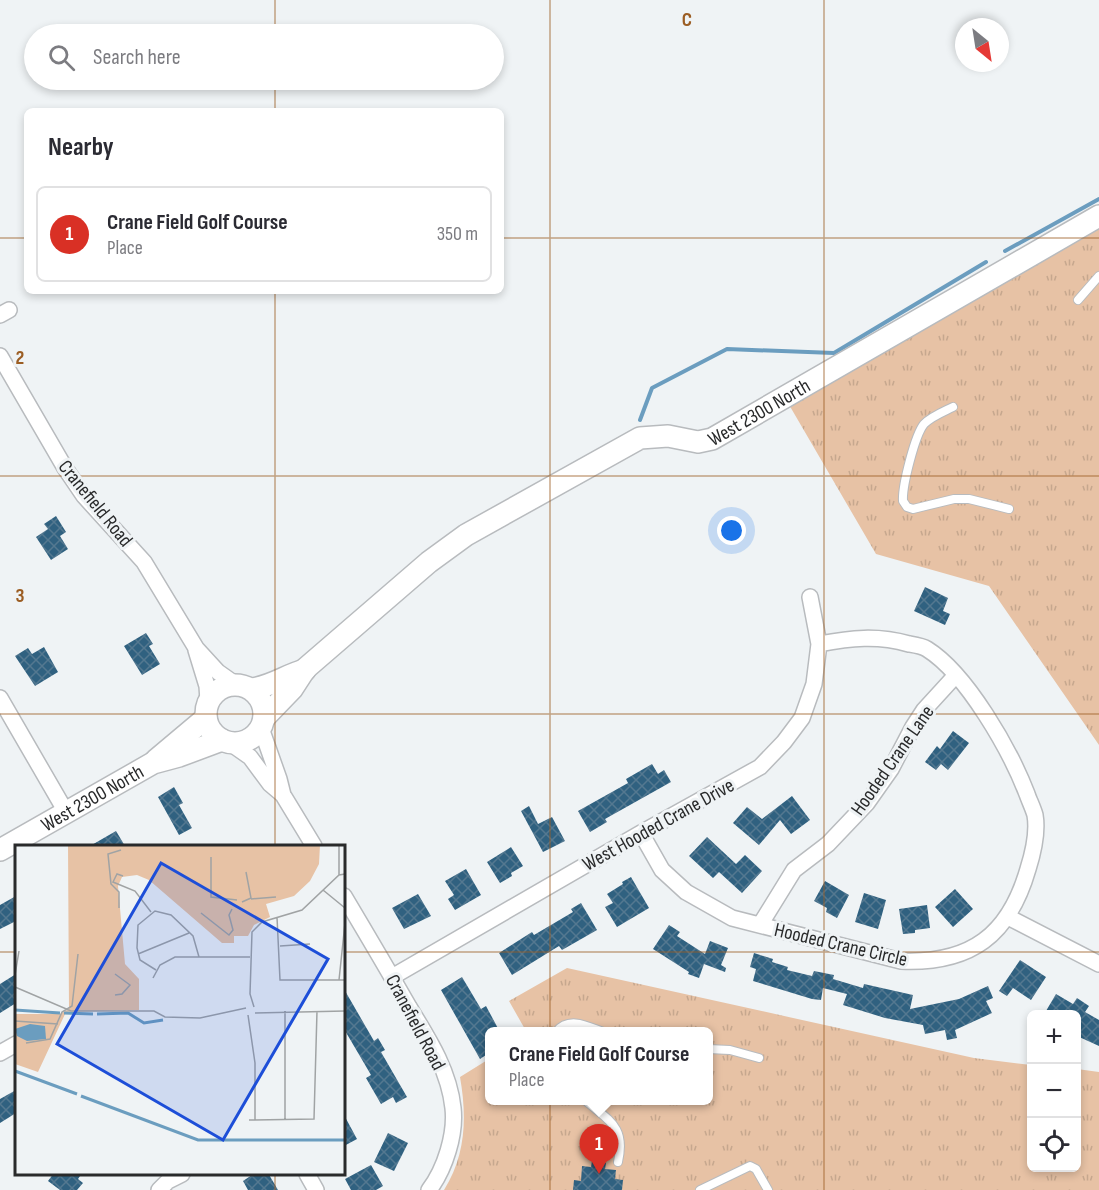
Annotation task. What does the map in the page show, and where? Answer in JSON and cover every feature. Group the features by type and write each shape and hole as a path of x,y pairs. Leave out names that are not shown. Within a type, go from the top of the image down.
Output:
{"street":[{"name":"West 2300 North","path":"305,669 394,591 466,535 640,438 668,436 698,442 712,439 1099,216"},
{"name":"Cranefield Road","path":"0,356 64,468 84,496 144,562 196,648 218,672 243,686"},
{"name":"West Hooded Crane Drive","path":"392,977 760,767 784,742 802,718 814,684 819,644 810,597"},
{"name":"Hooded Crane Circle","path":"641,833 663,870 686,892 732,918 901,961 922,962 949,957 971,949 992,935 1008,917 1022,891 1034,850 1035,816 1018,771 976,700 956,675 925,648 892,639 854,638 819,644"},
{"name":"Cranefield Road","path":"196,648 207,686 207,710"},
{"path":"153,763 207,710 219,689 275,683 294,672 305,669"},
{"path":"153,763 226,742 248,740 292,689 305,669"},
{"name":"Hooded Crane Lane","path":"760,925 794,870 828,844 867,803 891,769 924,710 956,675"},
{"path":"243,686 262,701 263,723 283,795 313,845"},
{"path":"0,698 66,812"},
{"path":"207,710 208,727 250,757 270,784 283,795"},
{"name":"West 2300 North","path":"0,850 153,763"},
{"name":"Cranefield Road","path":"345,898 435,1052 448,1083 453,1109 451,1137 442,1167 429,1190"},
{"path":"1008,917 1099,964"},
{"path":"0,1053 15,1045"},
{"path":"159,1190 178,1175"},
{"path":"308,1175 316,1190"}],"lane":[{"path":"1078,300 1099,276"},
{"path":"953,407 934,416 920,430 910,461 903,501 907,507 913,509 969,499 1009,509"},
{"path":"560,1027 570,1023 585,1027"},
{"path":"713,1049 730,1050 759,1058"},
{"path":"590,1105 616,1128 620,1140 618,1162"},
{"path":"700,1190 750,1166 756,1169 768,1190"}],"green space":[{"path":"1099,225 1099,745 989,586 876,554 788,403"},
{"path":"567,968 974,1058 1027,1065 1027,1172 1081,1172 1081,1070 1099,1072 1099,1190 444,1190 457,1163 463,1135 464,1107 460,1077 485,1061 485,1105 713,1105 713,1027 524,1027 509,1001"}],"building":[{"path":"56,516 66,532 60,536 68,549 51,560 36,537 48,529 44,524"},
{"path":"925,587 948,598 943,611 950,614 945,625 914,611"},
{"path":"146,633 153,644 149,646 160,664 142,675 124,646"},
{"path":"44,647 58,672 35,686 15,656 28,648 32,654"},
{"path":"953,731 969,743 948,770 941,764 936,770 925,762 937,746 940,749"},
{"path":"652,764 658,774 664,770 671,782 605,819 607,822 590,832 578,811 628,783 626,779"},
{"path":"174,787 183,803 179,805 192,828 179,835 158,797"},
{"path":"792,796 810,820 791,834 780,820 759,845 733,823 747,807 762,819"},
{"path":"529,806 538,824 552,817 565,841 543,852 521,811"},
{"path":"116,831 124,845 92,845"},
{"path":"707,837 736,864 745,855 762,871 742,893 719,872 713,878 689,856"},
{"path":"511,847 523,866 500,883 487,862"},
{"path":"466,869 481,895 455,910 448,899 454,895 445,881"},
{"path":"631,877 649,908 617,927 605,907 613,903 607,894"},
{"path":"825,881 849,895 837,918 826,912 827,908 814,901"},
{"path":"955,889 973,909 953,927 935,907"},
{"path":"864,893 886,900 878,929 855,922"},
{"path":"418,894 431,916 404,929 392,908"},
{"path":"15,897 15,922 0,929 0,905"},
{"path":"581,903 597,930 562,950 559,946 512,975 499,953 532,932 534,935 573,912 571,909"},
{"path":"927,905 930,928 903,934 899,909"},
{"path":"669,925 680,932 677,936 705,954 710,941 728,948 721,965 726,968 725,972 704,964 699,978 688,974 689,972 653,949"},
{"path":"754,953 773,959 772,962 788,967 787,970 812,976 814,971 834,975 833,979 863,988 864,984 913,995 910,1009 959,999 988,986 993,998 986,1001 992,1013 955,1030 957,1038 947,1040 945,1030 925,1034 923,1025 885,1018 843,1005 847,994 823,988 821,1000 812,999 753,981 756,969 750,967"},
{"path":"1020,960 1046,977 1031,1000 1013,988 1007,996 999,991"},
{"path":"15,975 15,1004 0,1013 0,984"},
{"path":"462,977 481,1009 486,1006 497,1027 485,1027 485,1056 480,1059 441,990"},
{"path":"345,991 374,1041 378,1038 385,1050 381,1052 407,1097 396,1103 393,1097 381,1104 366,1078 371,1075 345,1031"},
{"path":"1056,994 1073,1004 1077,998 1089,1006 1085,1012 1099,1020 1099,1046 1081,1038 1081,1010 1047,1010"},
{"path":"15,1091 15,1114 0,1123 0,1099"},
{"path":"345,1117 357,1139 345,1145"},
{"path":"388,1133 408,1143 394,1171 374,1162"},
{"path":"592,1161 606,1163 605,1169 616,1170 615,1179 623,1180 622,1190 573,1190 574,1180 581,1181 582,1166 591,1167"},
{"path":"371,1165 383,1186 376,1190 351,1190 345,1179"},
{"path":"52,1175 81,1175 78,1179 83,1183 77,1190 60,1190 48,1181"},
{"path":"252,1175 269,1175 278,1190 248,1190 243,1181"}],"waterway":[{"path":"1005,251 1099,199"},
{"path":"640,420 652,388 727,349 834,353 986,262"}],"place":[{"name":"Crane Field Golf Course","path":"599,1174"}]}
